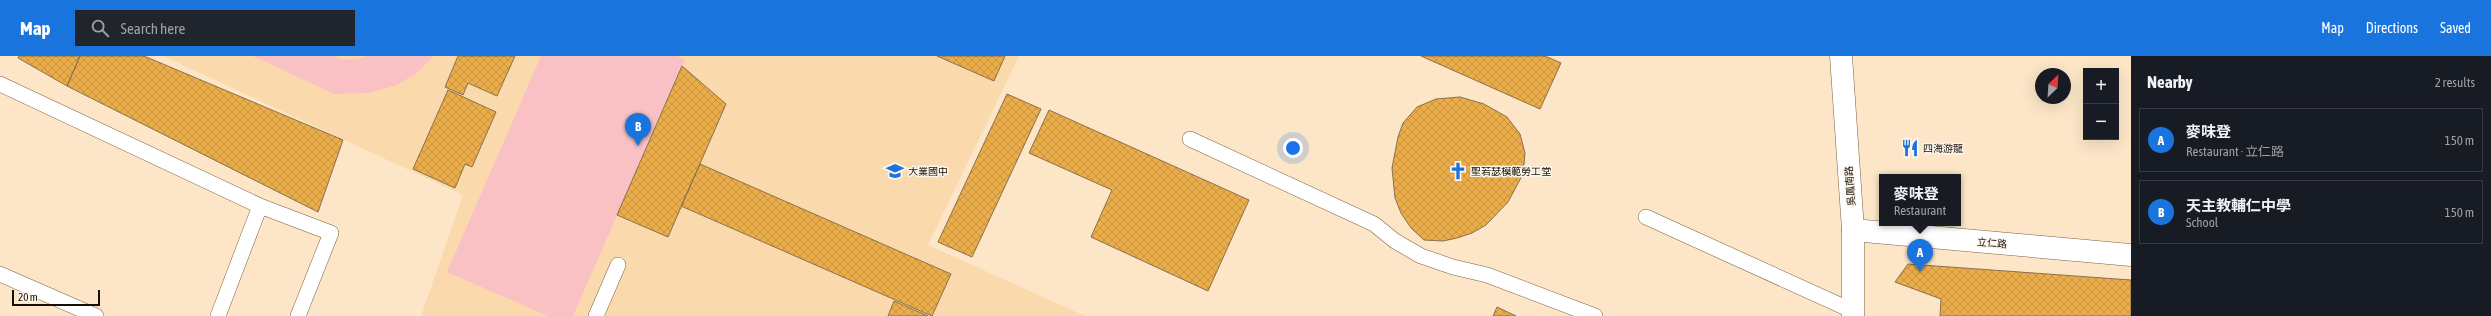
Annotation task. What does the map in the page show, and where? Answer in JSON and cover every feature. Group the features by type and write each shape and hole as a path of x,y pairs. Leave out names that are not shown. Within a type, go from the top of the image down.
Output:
{"street":[{"name":"吳鳳南路","path":"1840,56 1853,230 1853,313"},
{"name":"立仁路","path":"1853,230 2131,255"}],"lane":[{"path":"0,84 260,206 331,233 298,316"},
{"path":"1190,139 1374,224 1395,241 1421,256 1453,267 1487,274 1595,316"},
{"path":"218,316 260,206"},
{"path":"1646,217 1853,313"},
{"path":"596,316 618,265"},
{"path":"0,274 96,316"}],"shaded area":[{"path":"163,56 1019,56 928,245 1085,316 421,316 463,195"},
{"path":"253,56 333,56 341,59 350,59 367,56 434,56 416,74 394,86 369,93 334,94"},
{"path":"541,56 677,56 685,60 573,316 548,316 447,272"}],"building":[{"path":"19,56 80,56 67,86 18,58"},
{"path":"80,56 144,56 343,140 318,212 67,86"},
{"path":"458,56 515,56 497,96 468,83 463,95 445,87"},
{"path":"937,56 1005,56 994,81"},
{"path":"1421,56 1545,56 1561,63 1540,109"},
{"path":"682,66 726,104 668,237 617,215"},
{"path":"448,90 496,112 472,167 465,164 455,188 413,169"},
{"path":"1007,94 1041,109 972,257 938,242"},
{"name":"聖若瑟模範勞工堂","path":"1460,97 1484,104 1507,117 1520,134 1525,153 1523,174 1508,202 1486,225 1472,233 1457,238 1443,241 1424,240 1411,228 1401,213 1395,198 1392,168 1398,137 1403,123 1417,107 1436,99"},
{"path":"1049,110 1249,200 1208,291 1091,237 1112,190 1029,153"},
{"path":"700,164 951,274 932,316 681,206"},
{"path":"1908,264 2131,280 2131,316 1940,316 1941,299 1895,282"},
{"path":"894,301 928,316 888,316"},
{"path":"1497,307 1516,316 1493,316"}],"place":[{"name":"天主教輔仁中學","path":"638,146"},
{"name":"四海游龍","path":"1910,148"},
{"name":"大業國中","path":"895,171"},
{"name":"聖若瑟模範勞工堂","path":"1458,171"},
{"name":"麥味登","path":"1920,272"}]}
